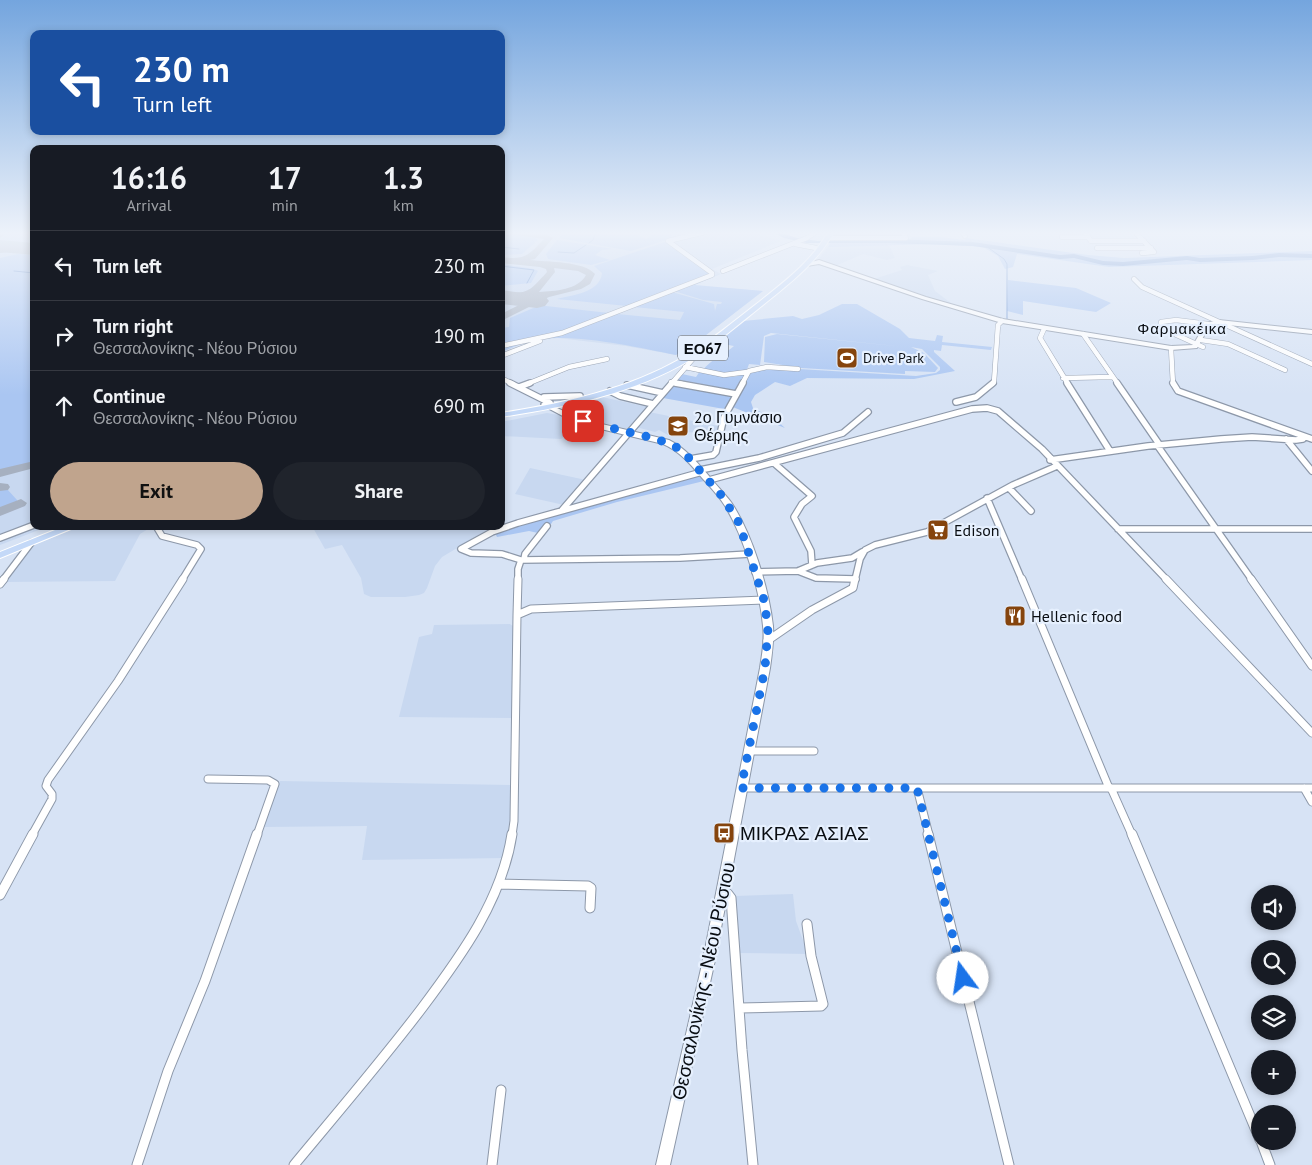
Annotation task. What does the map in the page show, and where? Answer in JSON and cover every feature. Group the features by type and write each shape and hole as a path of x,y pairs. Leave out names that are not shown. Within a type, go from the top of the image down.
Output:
{"main road":[{"name":"ΕΟ67","path":"548,403 580,396 635,378 686,354 775,286"},
{"name":"ΕΟ67","path":"548,403 610,391 671,367 700,350 783,286"},
{"path":"891,286 924,298 1002,320 1044,329 1171,348 1190,348 1200,344 1208,324 1218,322 1312,332"},
{"path":"505,410 548,403"},
{"path":"531,411 548,403"},
{"name":"Θεσσαλονίκης - Νέου Ρύσιου","path":"548,403 562,414 584,422 669,444 689,458 731,509 739,523 764,600 768,628 765,668 686,1071 663,1165"},
{"name":"Θεσσαλονίκης - Νέου Ρύσιου","path":"548,403 584,422"},
{"path":"505,414 531,411 562,414"},
{"path":"0,549 48,530"},
{"path":"0,555 64,530"}],"street":[{"path":"505,345 562,333 683,286"},
{"path":"1141,286 1312,364"},
{"path":"956,402 976,397 994,382 998,325 1002,320"},
{"path":"1208,324 1176,320 1161,322 1170,332 1200,344 1228,344 1286,370"},
{"path":"1044,329 1040,338 1063,378 1110,451"},
{"path":"1083,334 1312,666"},
{"path":"505,354 541,341"},
{"path":"1171,348 1173,384 1178,391 1312,439"},
{"path":"562,510 700,350"},
{"path":"519,387 569,368 607,359"},
{"path":"685,367 726,376 734,376 767,367 798,369"},
{"path":"689,458 716,453 726,411 749,371"},
{"path":"1063,378 1112,377"},
{"path":"505,380 548,403 560,398 580,396"},
{"path":"671,382 736,394"},
{"path":"627,385 663,392"},
{"path":"610,391 620,396 653,404"},
{"path":"704,475 775,464 826,450 848,441 980,408 994,410 1001,413 1042,449 1050,460 1312,733"},
{"path":"505,527 562,510 704,475 843,433 868,412"},
{"path":"1050,460 1158,444 1246,437 1299,440 1304,437"},
{"path":"1286,439 1312,471"},
{"path":"775,464 812,496 802,504 794,517 811,551 812,565"},
{"path":"755,572 798,571 812,565 852,558 875,545 927,532 987,498 1057,466"},
{"path":"1009,488 1031,511"},
{"path":"987,498 1110,788 1143,859 1251,1119"},
{"path":"294,1165 398,1039 442,982 482,919 499,884 510,852 514,821 520,612 518,569 526,553 547,526"},
{"path":"0,538 30,527"},
{"path":"1118,529 1312,528"},
{"path":"0,895 52,799 52,794 46,786 48,780 118,680 200,553 201,549 197,545 162,536 158,530"},
{"path":"498,530 460,548 471,553 502,554 523,560 680,558 750,554"},
{"path":"0,584 31,543"},
{"path":"767,641 812,610 853,588 860,559 865,550"},
{"path":"798,571 816,578 856,579"},
{"path":"520,612 764,600"},
{"path":"748,751 814,751"},
{"path":"137,1165 168,1071 205,981 275,784 268,780 208,780"},
{"path":"741,788 1308,788 1312,802"},
{"path":"917,788 1009,1165"},
{"path":"499,884 588,886 591,888 590,908"},
{"path":"722,894 728,894 731,898 742,1050 753,1165"},
{"path":"740,1008 821,1006 823,1004 811,956 807,924"},
{"path":"492,1165 501,1090"},
{"path":"1264,1150 1270,1165"}],"shaded area":[{"path":"0,286 30,286 30,530 39,530 0,545"},
{"path":"0,286 30,286 30,464 0,471"},
{"path":"505,286 701,286 763,291 697,342 676,355 626,346 558,338 532,341 505,351"},
{"path":"594,286 679,286 627,306 557,299"},
{"path":"687,286 710,286 763,291 697,342 676,355 605,342 568,338 534,340 505,350 505,346 518,342 555,337 617,314 680,320 684,312 634,307 672,292 714,304 715,311 717,304 722,302 703,300 674,291"},
{"path":"896,286 933,286 935,291 955,306"},
{"path":"1008,286 1076,288 1111,303 1096,312 1023,301 1023,315 1007,311"},
{"path":"842,304 857,304 900,329 909,338 935,341 937,335 943,336 942,342 992,347 991,350 942,345 941,351 934,350 934,352 955,371 914,379 807,378 790,386 775,382 755,395 751,402 753,408 775,419 785,428 730,406 748,375 760,370 782,368 916,376 936,373 940,370 940,367 922,349 911,347 924,353 938,368 935,372 905,371 905,374 801,368 764,362 765,337 777,334 905,347 771,333 764,336 760,365 749,364 746,372 733,376 703,370 734,346 718,343 743,321 793,316 802,319 819,315"},
{"path":"538,306 609,313 552,335 505,344 505,328 509,327 510,318"},
{"path":"700,371 734,377 745,374 734,393 676,382 682,374 696,377"},
{"path":"674,384 735,395 724,409 663,398"},
{"path":"602,397 648,407 628,429 577,415 578,412"},
{"path":"649,412 718,426 716,433 674,432 668,435 659,430 655,432 636,427"},
{"path":"547,413 559,415 581,424 561,439 505,436 505,421"},
{"path":"530,468 586,480 564,505 515,494"},
{"path":"699,476 704,481 617,502 553,521 551,524 545,524 538,533 529,531 497,537 497,531"},
{"path":"0,488 7,489 17,500 17,504 9,508 0,508"},
{"path":"71,530 146,530 140,534 115,581 5,582 32,546"},
{"path":"314,530 487,530 442,557 435,566 424,593 405,597 371,597 364,594 361,578 342,545 325,549"},
{"path":"510,624 514,627 513,718 399,717 419,637 432,634 434,625"},
{"path":"280,781 511,785 511,823 505,858 362,860 367,826 263,827"},
{"path":"793,894 796,921 808,954 738,953 735,896"}],"waterway":[{"path":"1007,286 1007,320"}],"taxiway":[{"path":"529,294 539,286"},
{"path":"505,296 552,294 579,286"},
{"path":"505,316 546,295"},
{"path":"0,473 30,465"},
{"path":"0,512 21,503"}],"runway":[{"path":"505,297 537,301"}],"place":[{"name":"Drive Park","path":"847,358"},
{"name":"2ο Γυμνάσιο Θέρμης","path":"678,426"},
{"name":"Edison","path":"938,530"},
{"name":"Hellenic food","path":"1015,616"},
{"name":"ΜΙΚΡΑΣ ΑΣΙΑΣ","path":"724,833"}],"district":[{"name":"Φαρμακέικα","path":"1182,328"}],"route":[{"path":"583,421 657,439 676,447 688,457 722,496 739,523 764,600 768,628 765,668 741,788 917,788 963,978"}]}
